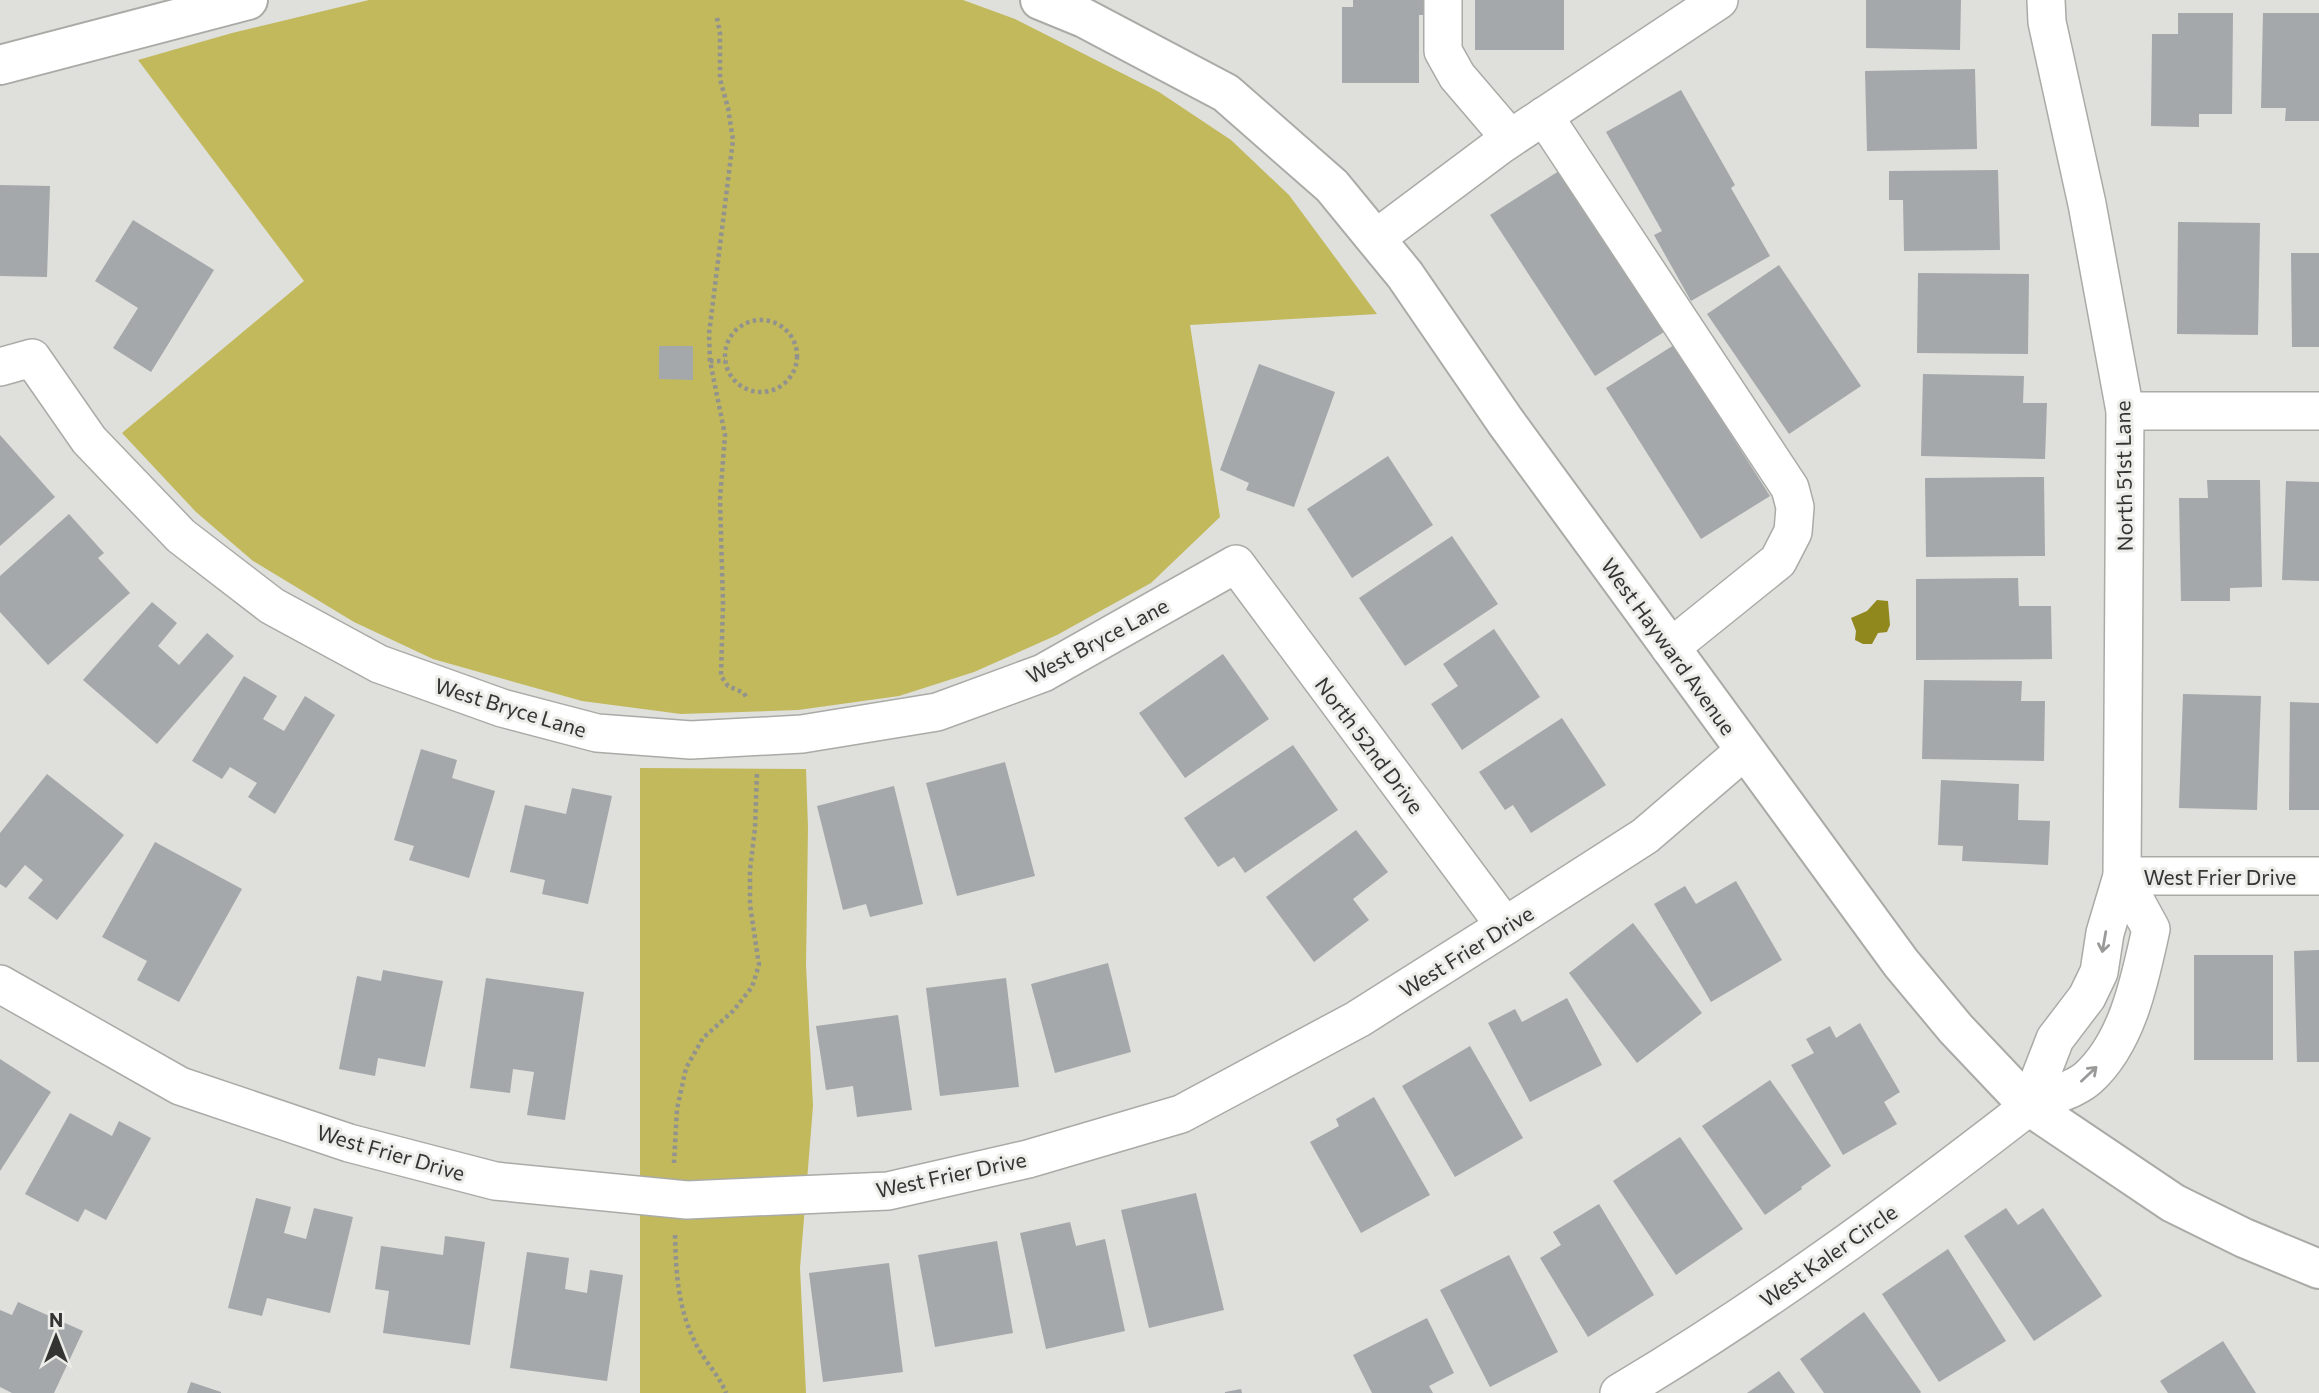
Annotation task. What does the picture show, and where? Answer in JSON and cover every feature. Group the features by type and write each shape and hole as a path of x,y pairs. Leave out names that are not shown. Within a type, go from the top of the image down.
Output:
{"street":[{"path":"0,65 248,0"},
{"name":"West Hayward Avenue","path":"1040,0 1084,18 1226,93 1332,186 1405,275 1505,421 1901,963 1956,1029 2029,1106 2173,1203 2244,1238 2319,1269"},
{"path":"1443,0 1443,51 1457,76 1510,138"},
{"path":"1375,239 1510,138 1719,0"},
{"name":"North 51st Lane","path":"2029,1106 2055,1039 2087,997 2099,972 2105,933 2122,876 2125,411 2087,204 2046,22 2046,0"},
{"path":"1544,116 1790,488 1795,507 1793,532 1778,561 1670,648"},
{"name":"West Bryce Lane","path":"0,367 33,358 89,440 181,537 272,606 379,664 502,708 597,733 691,740 802,734 937,712 1043,673 1236,564"},
{"path":"2125,411 2319,411"},
{"name":"North 52nd Drive","path":"1236,564 1505,926"},
{"name":"West Frier Drive","path":"0,984 180,1086 349,1143 495,1181 687,1200 888,1191 1028,1159 1181,1114 1358,1019 1505,926 1644,836 1744,751"},
{"name":"North 51st Lane","path":"2029,1106 2087,1079 2108,1054 2127,1021 2151,929 2122,876"},
{"name":"West Frier Drive","path":"2122,876 2319,876"},
{"name":"West Kaler Circle","path":"1619,1393 1665,1366 1808,1270 1930,1183 2029,1106"}],"path":[{"path":"765,320 780,325 792,336 797,351 796,367 787,382 773,390 757,392 742,387 730,376 725,361 726,345 730,338 735,331 749,322 765,320"},
{"path":"710,361 725,361"}],"shaded area":[{"path":"369,0 963,0 1015,19 1159,92 1231,140 1289,195 1377,314 1190,325 1220,517 1151,583 1057,635 974,672 899,696 798,710 681,714 582,701 433,659 354,622 253,561 196,512 122,433 304,281 138,60 232,33"},
{"path":"1877,600 1888,601 1890,625 1887,632 1878,633 1872,644 1863,644 1855,640 1856,631 1851,618 1867,611"},
{"path":"640,768 806,769 806,965 813,1106 800,1268 806,1393 640,1393"}],"building":[{"path":"1353,0 1432,0 1432,15 1419,15 1419,83 1342,83 1342,7 1353,7"},
{"path":"1475,0 1564,0 1564,50 1475,50"},
{"path":"1866,0 1961,0 1960,50 1866,48"},
{"path":"2178,13 2233,13 2232,114 2199,114 2199,127 2151,126 2152,34 2178,34"},
{"path":"2263,13 2319,13 2319,121 2285,121 2286,108 2261,108"},
{"path":"1975,69 1977,149 1867,151 1865,71"},
{"path":"1681,90 1735,185 1731,188 1770,256 1691,301 1654,235 1662,231 1606,132"},
{"path":"1998,170 2000,250 1904,251 1903,200 1889,200 1889,171"},
{"path":"1559,171 1664,332 1595,376 1490,215"},
{"path":"0,185 50,186 47,277 0,276"},
{"path":"133,220 214,270 151,372 113,348 138,308 95,281"},
{"path":"2178,222 2260,223 2258,335 2177,334"},
{"path":"2291,253 2319,253 2319,347 2292,347"},
{"path":"1779,265 1861,386 1789,434 1707,314"},
{"path":"1918,273 2029,274 2028,354 1917,353"},
{"path":"1674,345 1770,496 1701,539 1606,388"},
{"path":"659,346 693,346 693,380 659,379"},
{"path":"1259,364 1335,392 1294,507 1246,490 1249,483 1220,470"},
{"path":"1923,374 2024,376 2023,403 2047,403 2045,459 1921,456"},
{"path":"0,435 55,497 0,546"},
{"path":"1388,456 1433,525 1352,578 1307,509"},
{"path":"2044,477 2045,556 1926,557 1925,478"},
{"path":"2207,480 2260,480 2262,587 2230,588 2230,601 2181,601 2179,498 2208,498"},
{"path":"2286,481 2319,482 2319,581 2282,580"},
{"path":"69,514 104,553 98,558 130,593 48,665 0,612 0,576"},
{"path":"1452,536 1498,604 1405,666 1359,598"},
{"path":"2018,578 2019,606 2051,606 2052,659 1916,660 1916,579"},
{"path":"152,602 177,623 158,646 179,665 207,633 234,656 157,744 83,680"},
{"path":"1494,629 1540,697 1462,750 1431,704 1458,686 1443,664"},
{"path":"1223,654 1269,719 1185,778 1139,713"},
{"path":"244,676 277,696 263,719 284,731 305,696 335,715 275,814 248,797 257,783 230,767 222,779 192,761"},
{"path":"1924,680 2022,681 2021,701 2045,701 2044,761 1922,759"},
{"path":"2183,694 2261,696 2257,810 2179,808"},
{"path":"2290,702 2319,703 2319,810 2289,810"},
{"path":"1562,718 1606,785 1531,833 1513,805 1505,810 1479,772"},
{"path":"1293,745 1338,810 1245,873 1234,857 1218,867 1184,818"},
{"path":"421,749 457,760 452,778 495,791 469,878 409,860 414,846 394,840"},
{"path":"1005,762 1035,876 957,896 926,783"},
{"path":"47,774 124,835 57,920 28,898 43,880 25,865 6,888 0,884 0,833"},
{"path":"1941,780 2019,784 2018,820 2050,821 2048,865 1962,861 1963,846 1938,845"},
{"path":"894,786 923,904 870,917 866,904 843,910 817,806"},
{"path":"572,788 612,796 588,904 542,894 545,880 510,872 525,805 566,814"},
{"path":"1356,830 1388,872 1353,899 1369,920 1314,962 1266,897"},
{"path":"155,842 242,889 179,1002 137,980 147,961 102,937"},
{"path":"1736,881 1782,960 1711,1002 1654,904 1685,886 1696,904"},
{"path":"1633,923 1702,1013 1637,1063 1569,973"},
{"path":"2319,950 2319,1062 2297,1062 2294,951"},
{"path":"2194,955 2273,955 2273,1060 2194,1060"},
{"path":"1108,963 1131,1052 1055,1073 1031,984"},
{"path":"383,970 443,981 425,1067 378,1058 375,1076 339,1069 357,976 381,981"},
{"path":"486,978 584,992 565,1120 527,1115 534,1072 513,1069 510,1093 470,1088"},
{"path":"1006,978 1019,1087 940,1096 926,988"},
{"path":"1567,998 1602,1065 1530,1102 1488,1023 1515,1009 1522,1022"},
{"path":"898,1015 912,1110 857,1117 853,1086 826,1090 816,1026"},
{"path":"1860,1023 1900,1092 1884,1102 1897,1124 1843,1155 1791,1065 1814,1053 1806,1039 1830,1026 1836,1038"},
{"path":"1470,1046 1523,1138 1455,1177 1402,1086"},
{"path":"0,1059 51,1092 0,1171"},
{"path":"1770,1080 1831,1166 1765,1215 1702,1126"},
{"path":"1374,1097 1430,1195 1361,1233 1310,1142 1339,1126 1336,1119"},
{"path":"70,1113 112,1136 119,1121 151,1138 106,1220 85,1209 78,1222 25,1194"},
{"path":"1680,1137 1743,1229 1676,1275 1613,1181"},
{"path":"1196,1193 1224,1310 1149,1328 1121,1210"},
{"path":"256,1198 291,1207 284,1233 306,1239 314,1208 353,1217 330,1313 267,1298 262,1316 228,1308"},
{"path":"1599,1204 1654,1295 1588,1337 1540,1258 1561,1245 1553,1232"},
{"path":"2006,1208 2018,1225 2043,1208 2102,1296 2034,1341 1964,1236"},
{"path":"1070,1222 1076,1246 1105,1239 1125,1331 1046,1349 1020,1233"},
{"path":"445,1236 485,1242 470,1345 383,1333 389,1291 375,1289 381,1246 443,1255"},
{"path":"997,1241 1013,1333 935,1347 918,1255"},
{"path":"1948,1249 2006,1341 1939,1382 1882,1294"},
{"path":"527,1252 569,1258 565,1289 587,1293 590,1270 623,1275 607,1381 510,1368"},
{"path":"1509,1255 1558,1352 1490,1387 1440,1290"},
{"path":"889,1263 903,1372 823,1382 809,1273"},
{"path":"18,1302 83,1331 54,1393 12,1393 0,1387 0,1310 12,1315"},
{"path":"1864,1312 1920,1393 1824,1393 1800,1359"},
{"path":"1427,1318 1454,1373 1429,1386 1433,1393 1372,1393 1353,1355"},
{"path":"2223,1341 2256,1393 2168,1393 2160,1381"},
{"path":"1779,1371 1795,1393 1747,1393"},
{"path":"191,1382 221,1392 221,1393 187,1393"},
{"path":"1241,1389 1242,1393 1225,1393 1225,1392"}]}
